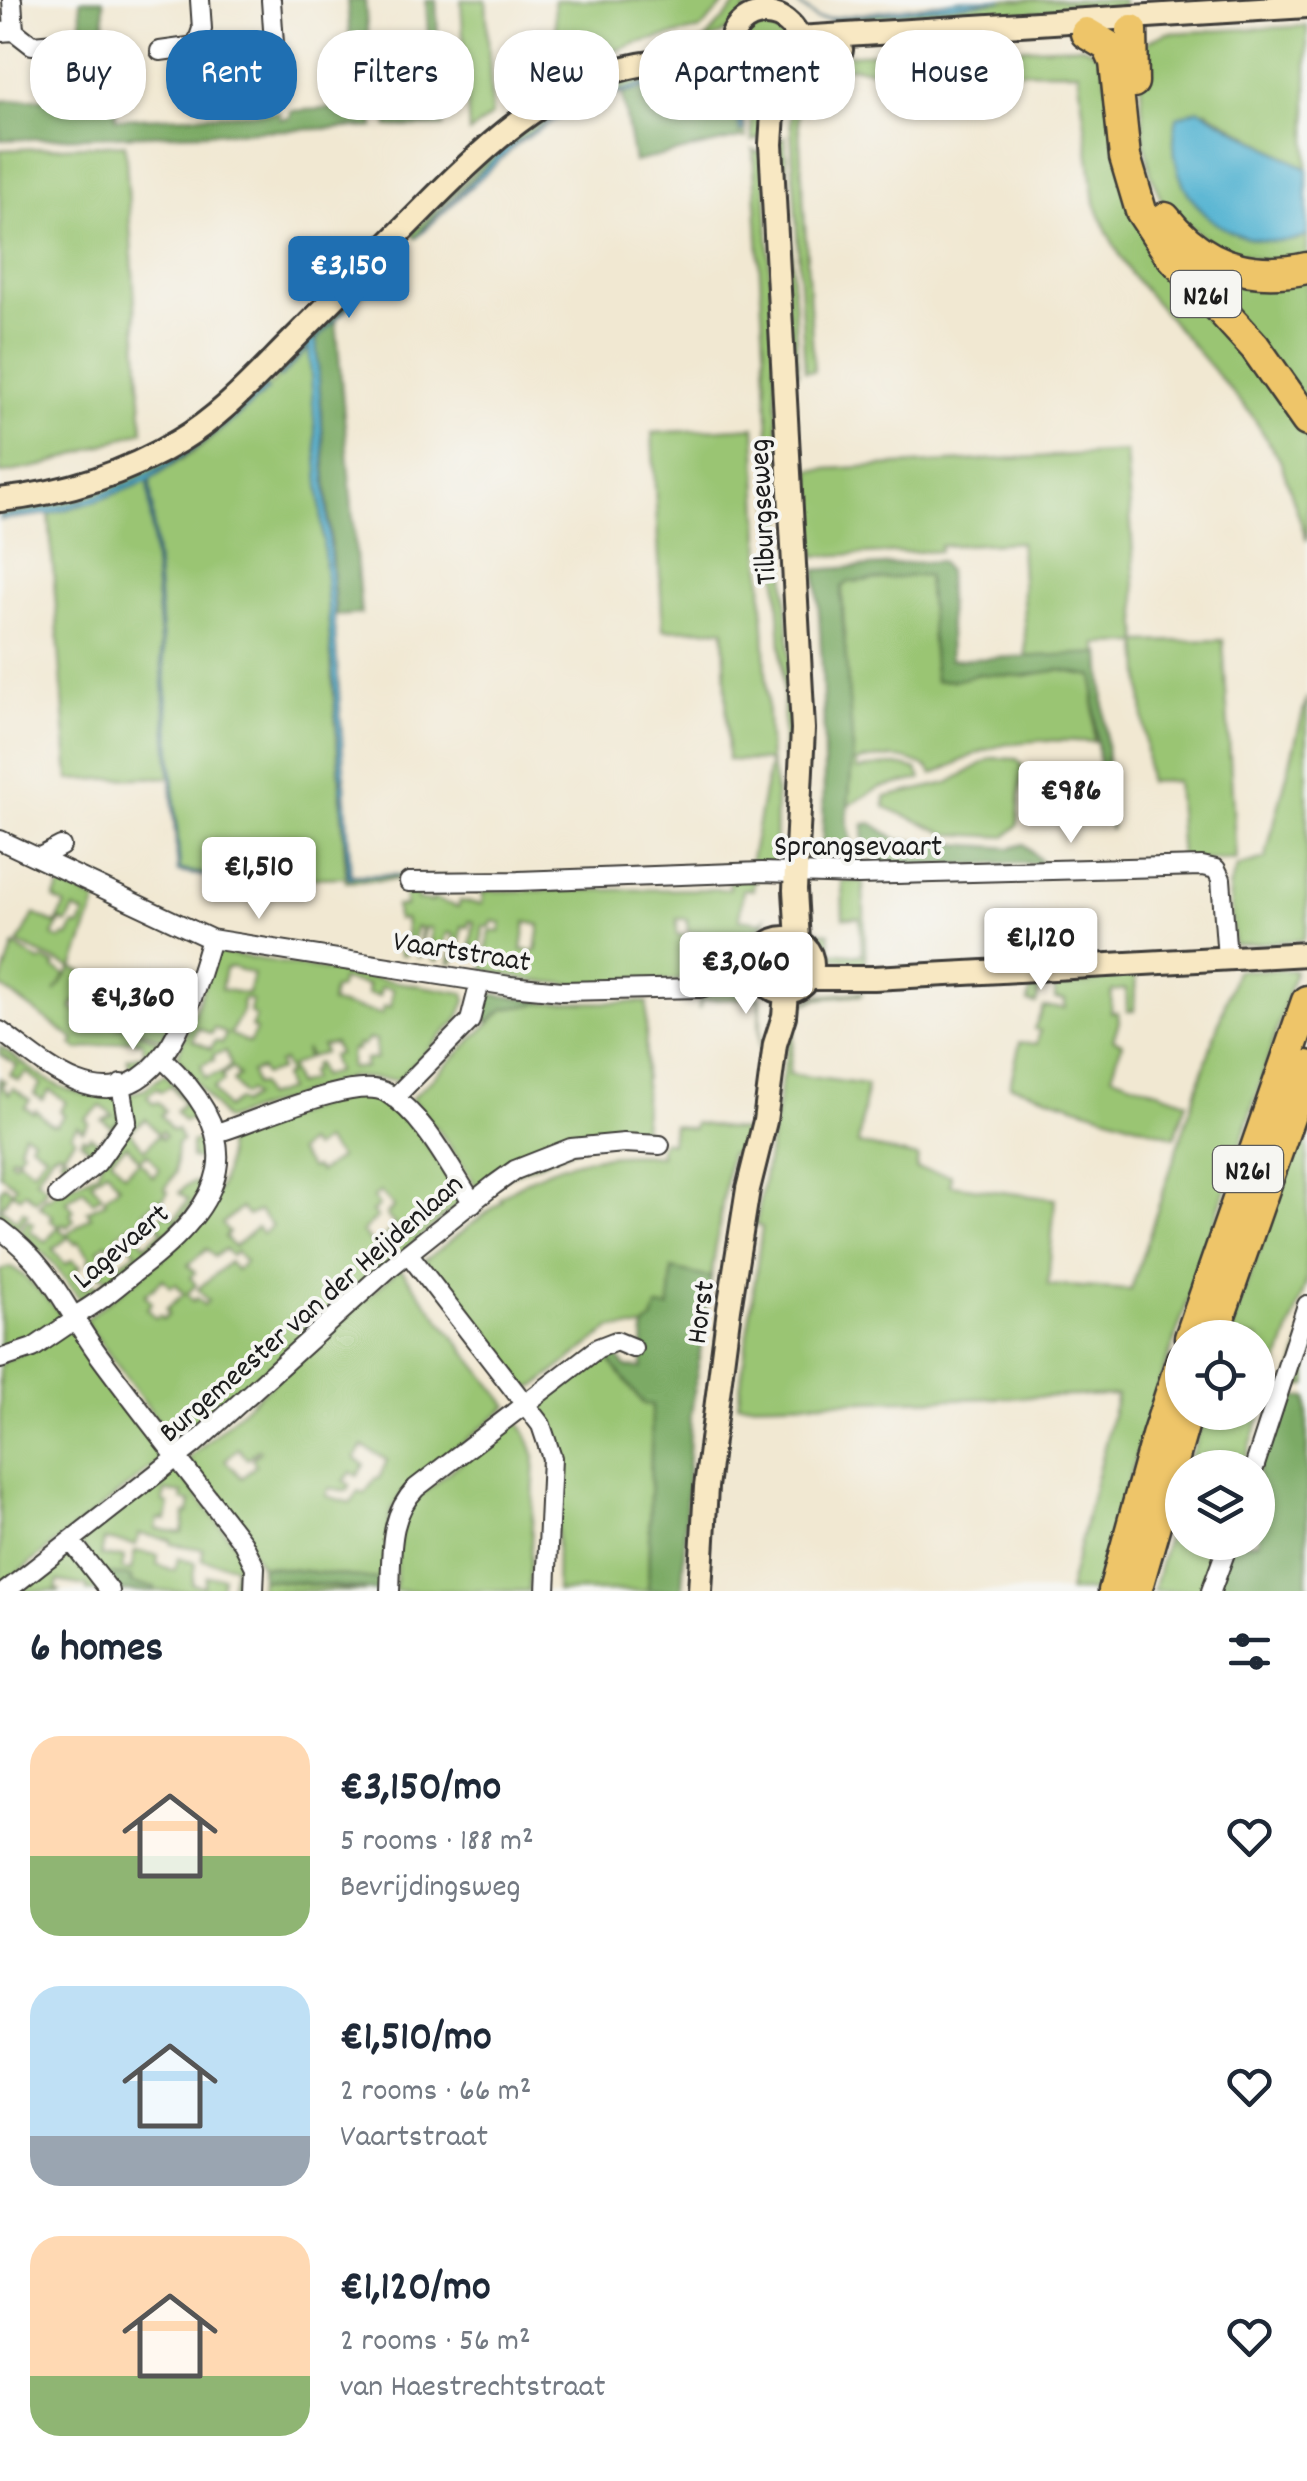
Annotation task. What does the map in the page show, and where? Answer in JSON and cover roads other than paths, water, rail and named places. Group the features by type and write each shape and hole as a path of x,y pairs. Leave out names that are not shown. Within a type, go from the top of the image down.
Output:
{"highway":[{"name":"N261","path":"1132,30 1133,98 1140,157 1161,212 1188,244 1230,267 1278,274 1307,268"},
{"name":"N261","path":"1086,33 1108,46 1116,62 1125,157 1142,211 1168,252 1255,347 1307,421"},
{"name":"N261","path":"1196,1320 1307,1001"},
{"name":"N261","path":"1218,1320 1307,1066"},
{"path":"1114,1591 1165,1411"},
{"path":"1136,1591 1183,1430"}],"street":[{"path":"12,0 7,32 30,44"},
{"path":"160,51 196,46 202,29 200,0"},
{"path":"272,0 274,30"},
{"path":"855,42 1307,6"},
{"path":"738,30 740,24 764,8 788,23 791,30"},
{"path":"855,46 1307,19"},
{"path":"0,500 26,498 97,480 180,440 252,382 502,133 571,89 639,66"},
{"name":"Tilburgseweg","path":"773,120 770,130 803,729 790,939"},
{"name":"Vaartstraat","path":"0,840 211,938 480,982 562,991 700,988 758,972"},
{"path":"38,858 61,846"},
{"name":"Sprangsevaart","path":"409,882 796,881 858,875 1202,866 1216,870 1221,879 1227,958"},
{"path":"0,1031 76,1082 120,1084 147,1072 163,1059 185,1016 211,938"},
{"path":"790,939 805,947 811,971 800,988 780,992 764,983 758,972 762,950 790,939"},
{"path":"811,971 874,978 1307,954"},
{"path":"394,1098 470,1021 480,982"},
{"name":"Horst","path":"700,1591 706,1488 727,1322 748,1189 765,1120 775,1044 784,1016 780,992"},
{"path":"163,1059 196,1095 216,1133 354,1087 376,1088 394,1098 426,1132 472,1203"},
{"path":"58,1194 96,1164 127,1121 120,1084"},
{"name":"Lagevaert","path":"0,1358 34,1348 170,1246 196,1217 216,1179 216,1133"},
{"name":"Burgemeester van der Heijdenlaan","path":"6,1591 178,1458 408,1254 516,1170 546,1156 600,1144 660,1145"},
{"path":"0,1228 42,1266 96,1351 249,1552 255,1567 254,1591"},
{"path":"408,1254 542,1425 552,1458 546,1591"},
{"path":"1260,1450 1307,1305"},
{"path":"390,1591 395,1518 402,1502 598,1348 616,1341 632,1348"},
{"path":"71,1540 110,1591"},
{"path":"1211,1591 1222,1560"}],"water":[{"path":"793,0 817,18 825,19 961,0 1003,0 830,20 817,19"},
{"path":"639,86 639,89 619,94"},
{"path":"1199,109 1307,169 1307,236 1289,241 1253,239 1231,232 1196,204 1176,164 1174,141 1177,117"},
{"path":"555,120 517,144 416,238 503,150"},
{"path":"406,245 316,340 351,875 410,875 348,878 309,348 278,376"},
{"path":"265,387 268,390 240,414 150,479 180,870 228,880 178,872 148,481 49,514 0,520 0,516 77,501 144,475 206,438"}]}
